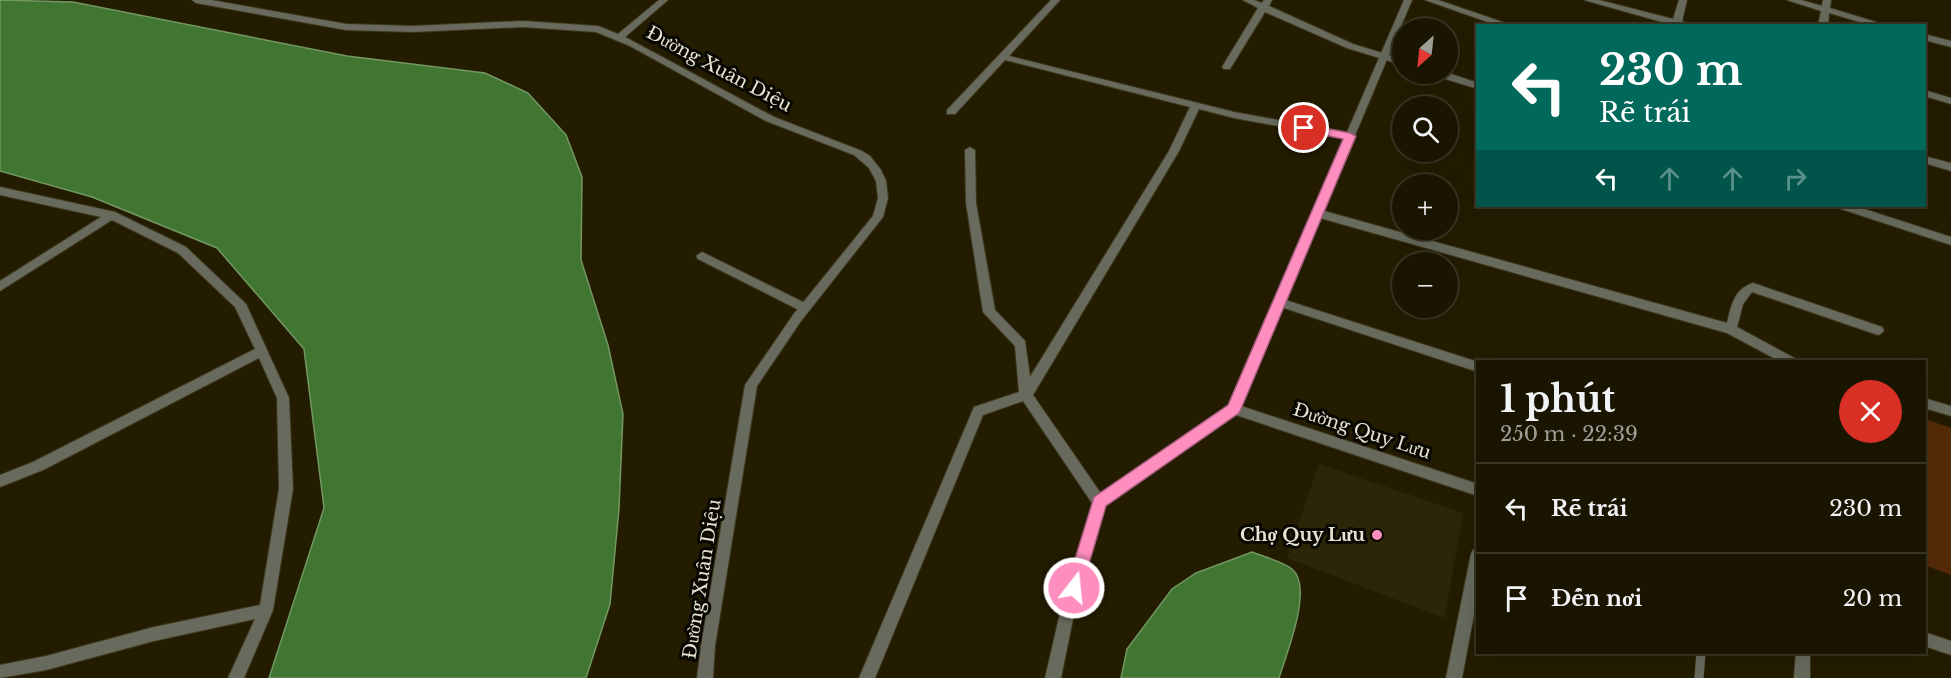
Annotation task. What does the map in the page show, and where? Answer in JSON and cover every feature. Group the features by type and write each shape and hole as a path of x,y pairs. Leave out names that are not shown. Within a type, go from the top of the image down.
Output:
{"street":[{"name":"Đường Xuân Diệu","path":"196,0 346,27 413,29 523,24 598,29 770,119 858,153 876,168 884,193 878,217 805,308 751,385 708,646 705,678"},
{"path":"619,38 664,0"},
{"path":"951,112 1056,0"},
{"path":"1247,0 1266,3 1350,46 1392,58"},
{"path":"1053,678 1068,609 1100,502 1234,409 1408,0"},
{"path":"1429,0 1504,24"},
{"path":"1588,0 1683,24"},
{"path":"1677,22 1683,0"},
{"path":"1791,0 1826,4 1880,24"},
{"path":"1227,67 1266,3"},
{"path":"1823,24 1826,4"},
{"path":"1926,38 1951,44"},
{"path":"1003,57 1196,105 1350,136"},
{"path":"1458,80 1476,85"},
{"path":"1926,94 1951,101"},
{"path":"867,678 978,411 1026,395 1174,151 1196,105"},
{"path":"970,150 971,204 989,312 1021,344 1026,395 1100,502"},
{"path":"1926,160 1951,167"},
{"path":"0,191 111,215 182,250 240,304 283,398 286,489 266,610 236,678"},
{"path":"1848,207 1951,241"},
{"path":"1317,213 1731,329 1788,360"},
{"path":"0,287 111,215"},
{"path":"702,256 805,308"},
{"path":"1731,329 1742,294 1748,288 1753,288 1878,330"},
{"path":"1279,302 1476,366"},
{"path":"0,481 38,466 262,351"},
{"path":"1926,405 1951,411"},
{"name":"Đường Quy Lưu","path":"1234,409 1476,489"},
{"path":"1454,678 1476,564"},
{"path":"0,672 46,663 154,634 266,610"},
{"path":"1926,640 1951,648"},
{"path":"1802,678 1803,654"}],"lane":[{"path":"1699,678 1701,654"}],"shaded area":[{"path":"0,0 73,2 347,56 485,73 528,93 566,135 582,177 581,260 608,345 623,414 619,509 610,604 586,678 269,678 324,508 304,349 217,248 92,197 0,171"},
{"path":"1926,419 1951,428 1951,575 1927,566"},
{"name":"Chợ Quy Lưu","path":"1319,464 1464,513 1444,618 1287,558"},
{"path":"1252,552 1288,566 1298,578 1300,590 1296,622 1279,678 1121,678 1127,649 1172,589 1196,573"}],"place":[{"name":"Chợ Quy Lưu","path":"1377,535"}],"route":[{"path":"1074,588 1100,502 1234,409 1350,136 1304,128"}]}
